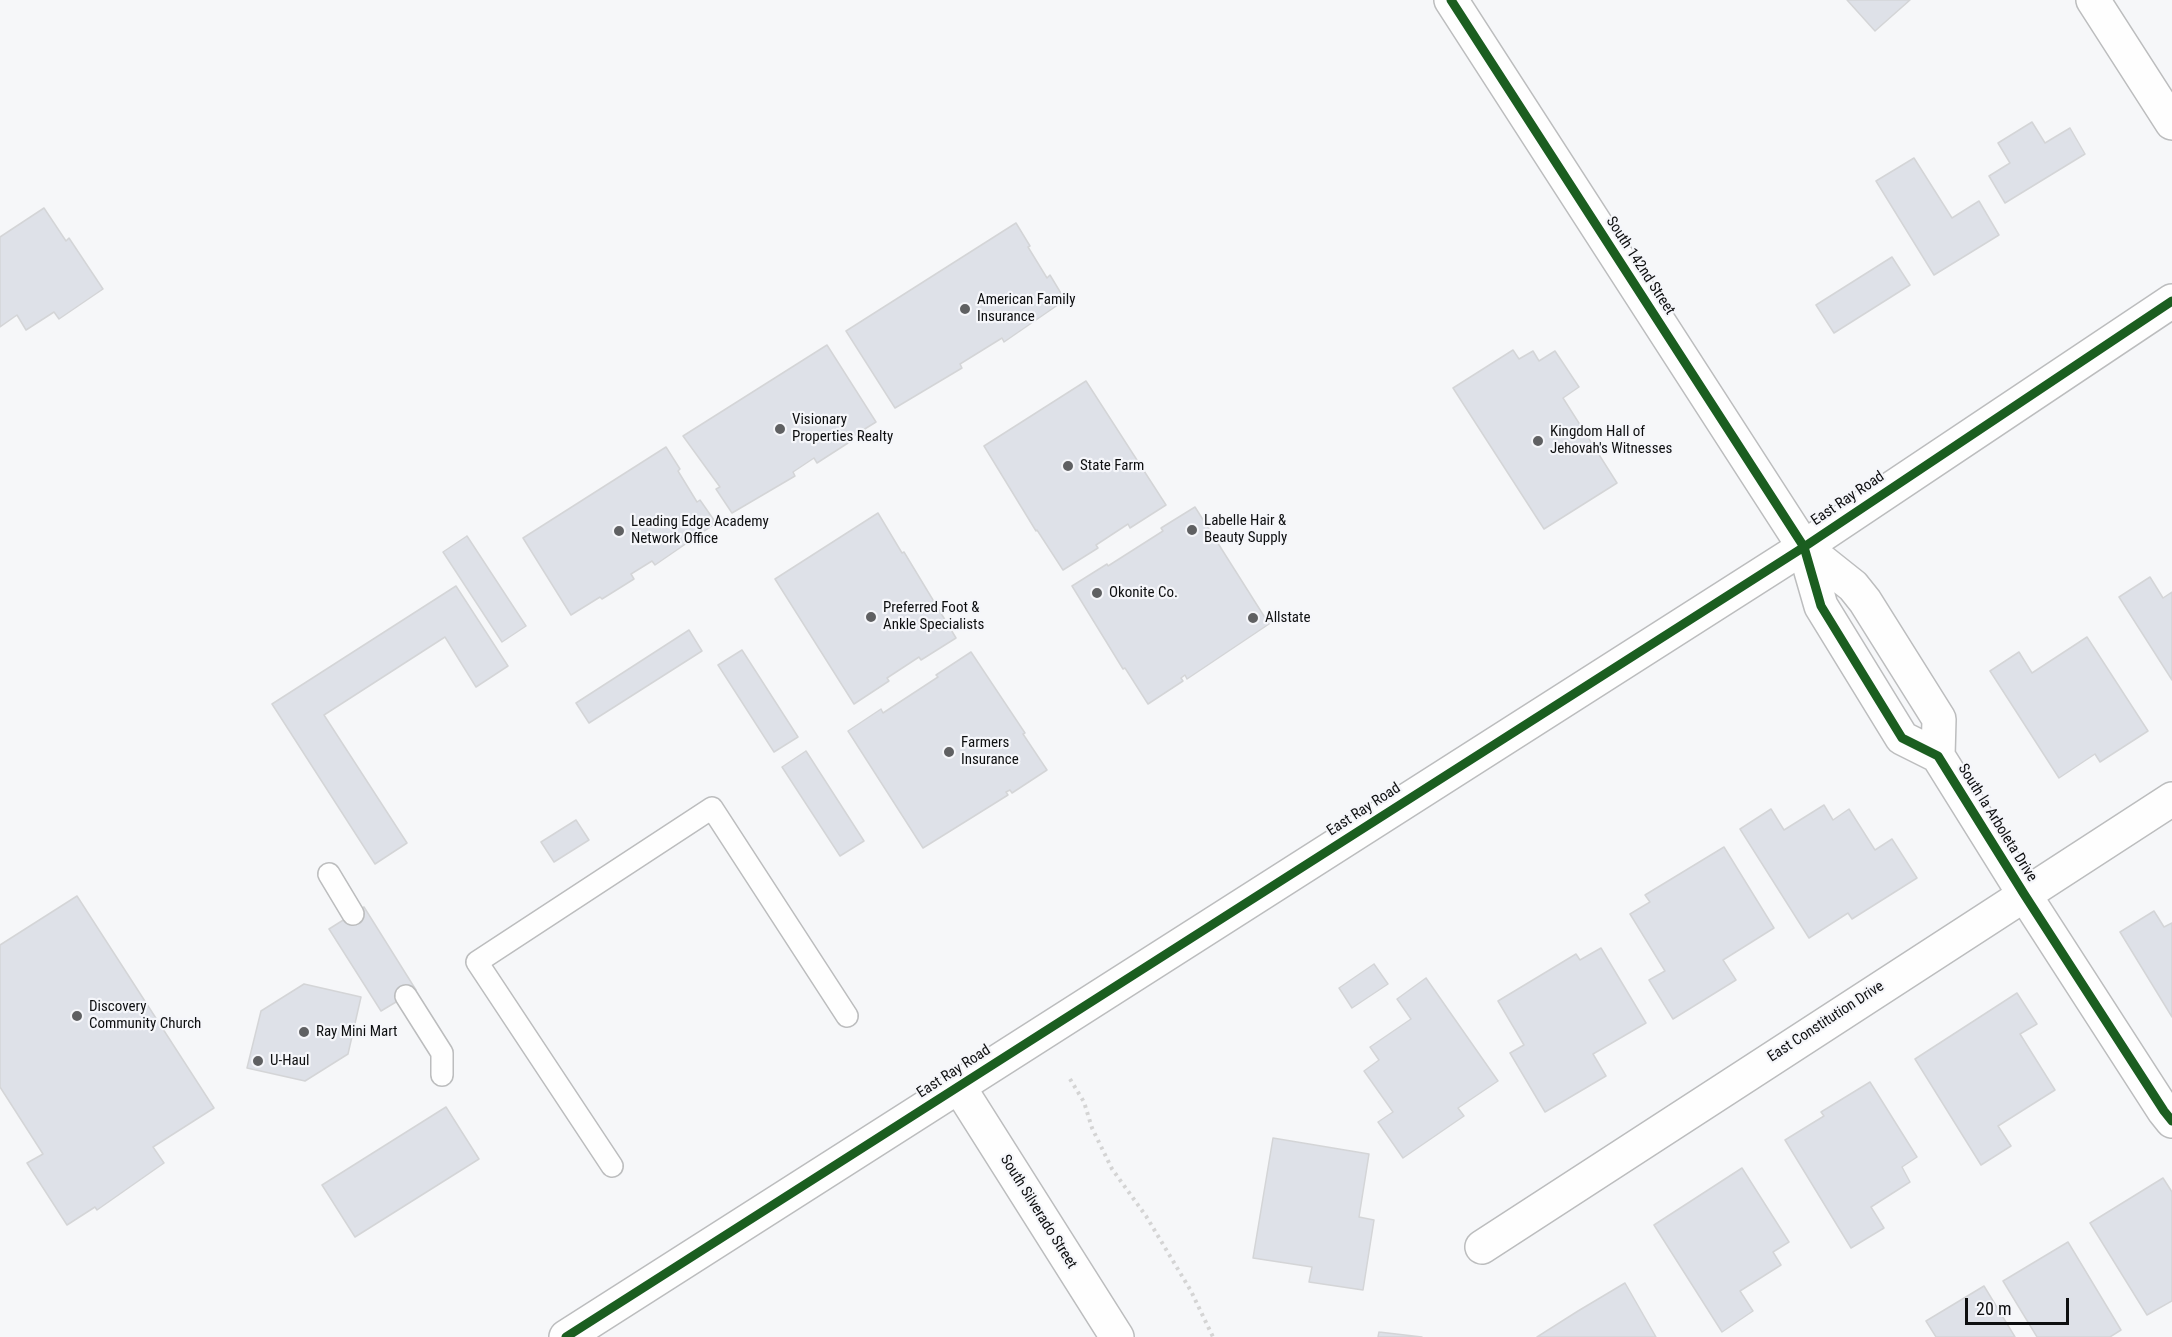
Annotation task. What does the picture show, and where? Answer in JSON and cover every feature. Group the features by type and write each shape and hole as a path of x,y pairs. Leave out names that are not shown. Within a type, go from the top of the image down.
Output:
{"street":[{"name":"South 142nd Street","path":"1451,0 1804,547"},
{"path":"2093,0 2172,123"},
{"name":"East Ray Road","path":"566,1337 1804,547 2172,301"},
{"name":"South la Arboleta Drive","path":"1804,547 1853,586 1865,601 1939,719 1938,756 2024,894 2172,1120"},
{"name":"East Constitution Drive","path":"1482,1247 2172,799"},
{"name":"South Silverado Street","path":"959,1087 1117,1337"}],"lane":[{"path":"612,1166 477,962 712,808 847,1016"},
{"path":"329,874 353,914"},
{"path":"406,996 442,1053 442,1075"}],"path":[{"path":"1070,1078 1084,1102 1092,1128 1113,1169 1146,1216 1186,1282 1213,1337"}],"building":[{"path":"1847,0 1910,0 1875,31"},
{"path":"2032,122 2045,143 2070,128 2085,154 2005,203 1989,176 2010,163 1998,143"},
{"path":"1914,158 1952,218 1979,201 1999,235 1934,275 1876,181"},
{"path":"44,208 66,241 69,238 103,289 59,319 54,312 26,330 17,315 0,327 0,237"},
{"name":"American Family Insurance","path":"1016,223 1047,278 1050,275 1065,300 1004,342 1002,338 960,364 962,368 895,408 846,331"},
{"path":"1892,257 1910,285 1834,333 1816,305"},
{"name":"Visionary Properties Realty","path":"827,345 876,422 817,463 814,458 793,472 795,476 732,513 716,489 720,487 683,436"},
{"name":"Kingdom Hall of Jehovah's Witnesses","path":"1513,350 1519,359 1533,351 1539,361 1555,351 1579,387 1563,398 1617,483 1544,529 1453,388"},
{"name":"State Farm","path":"1086,381 1166,505 1130,528 1128,524 1096,545 1098,548 1063,570 1036,531 984,446"},
{"name":"Leading Edge Academy Network Office","path":"666,447 697,502 700,500 716,523 655,565 652,561 631,574 634,579 571,615 523,538"},
{"path":"1195,507 1269,624 1187,679 1185,675 1181,678 1183,681 1148,704 1125,668 1123,669 1072,586 1163,531 1161,528"},
{"name":"Preferred Foot & Ankle Specialists","path":"878,513 956,638 921,660 919,657 887,678 889,681 854,704 775,579"},
{"path":"467,536 526,626 502,642 443,552"},
{"path":"2150,577 2163,598 2172,592 2172,680 2119,597"},
{"path":"456,586 508,666 476,687 445,637 324,715 407,843 375,864 272,704"},
{"path":"689,630 702,651 589,723 576,703"},
{"path":"2087,637 2148,731 2100,762 2095,754 2059,778 1990,671 2019,652 2032,673"},
{"path":"742,650 798,737 774,752 718,665"},
{"name":"Farmers Insurance","path":"971,652 1047,770 1012,793 1010,790 1006,792 1008,795 923,848 848,731 881,709 883,713"},
{"path":"806,751 864,841 840,856 782,767"},
{"path":"1824,805 1833,820 1849,809 1875,850 1892,839 1917,878 1852,919 1848,913 1809,938 1740,829 1771,809 1784,830"},
{"path":"576,820 589,840 554,862 541,842"},
{"path":"1724,847 1774,928 1723,960 1736,980 1673,1019 1649,980 1665,971 1630,914 1650,902 1645,895"},
{"name":"Discovery Community Church","path":"77,896 214,1108 153,1147 164,1163 97,1210 95,1207 67,1225 27,1163 43,1154 0,1087 0,945"},
{"path":"364,907 416,990 381,1011 329,929"},
{"path":"2154,911 2164,927 2172,923 2172,1017 2120,932"},
{"path":"1601,948 1646,1023 1593,1054 1606,1076 1545,1112 1510,1053 1524,1045 1498,1001 1576,954 1580,960"},
{"path":"1374,964 1388,984 1352,1008 1339,988"},
{"path":"1426,978 1498,1081 1458,1108 1464,1116 1403,1158 1378,1122 1393,1112 1364,1071 1379,1060 1370,1047 1411,1019 1397,999"},
{"name":"Ray Mini Mart","path":"304,984 361,997 348,1054 305,1081 247,1068 261,1011"},
{"path":"2017,993 2037,1024 2020,1034 2055,1090 1998,1126 2011,1146 1981,1165 1915,1059"},
{"path":"1870,1082 1917,1157 1902,1167 1910,1182 1871,1207 1884,1228 1851,1248 1785,1140 1824,1116 1821,1112"},
{"path":"446,1107 479,1159 355,1237 322,1185"},
{"path":"1273,1138 1369,1154 1359,1217 1374,1220 1363,1290 1309,1282 1312,1267 1253,1258"},
{"path":"1742,1168 1789,1242 1773,1252 1781,1265 1740,1291 1753,1311 1722,1332 1654,1225"},
{"path":"2163,1178 2172,1192 2172,1301 2147,1315 2090,1223"},
{"path":"2068,1242 2121,1330 2110,1337 2037,1337 2003,1281"},
{"path":"1625,1283 1656,1337 1537,1337 1578,1311"},
{"path":"1984,1286 2015,1337 1936,1337 1926,1321"},
{"path":"1379,1332 1422,1337 1378,1337"}],"cycle path":[{"path":"1451,0 1804,547 1821,606 1902,738 1938,756 2024,894 2172,1121"},
{"path":"566,1337 1804,547 2172,301"}],"place":[{"name":"American Family Insurance","path":"965,309"},
{"name":"Visionary Properties Realty","path":"780,429"},
{"name":"Kingdom Hall of Jehovah's Witnesses","path":"1538,441"},
{"name":"State Farm","path":"1068,466"},
{"name":"Labelle Hair & Beauty Supply","path":"1192,530"},
{"name":"Leading Edge Academy Network Office","path":"619,531"},
{"name":"Okonite Co.","path":"1097,593"},
{"name":"Preferred Foot & Ankle Specialists","path":"871,617"},
{"name":"Allstate","path":"1253,618"},
{"name":"Farmers Insurance","path":"949,752"},
{"name":"Discovery Community Church","path":"77,1016"},
{"name":"Ray Mini Mart","path":"304,1032"},
{"name":"U-Haul","path":"258,1061"}]}
